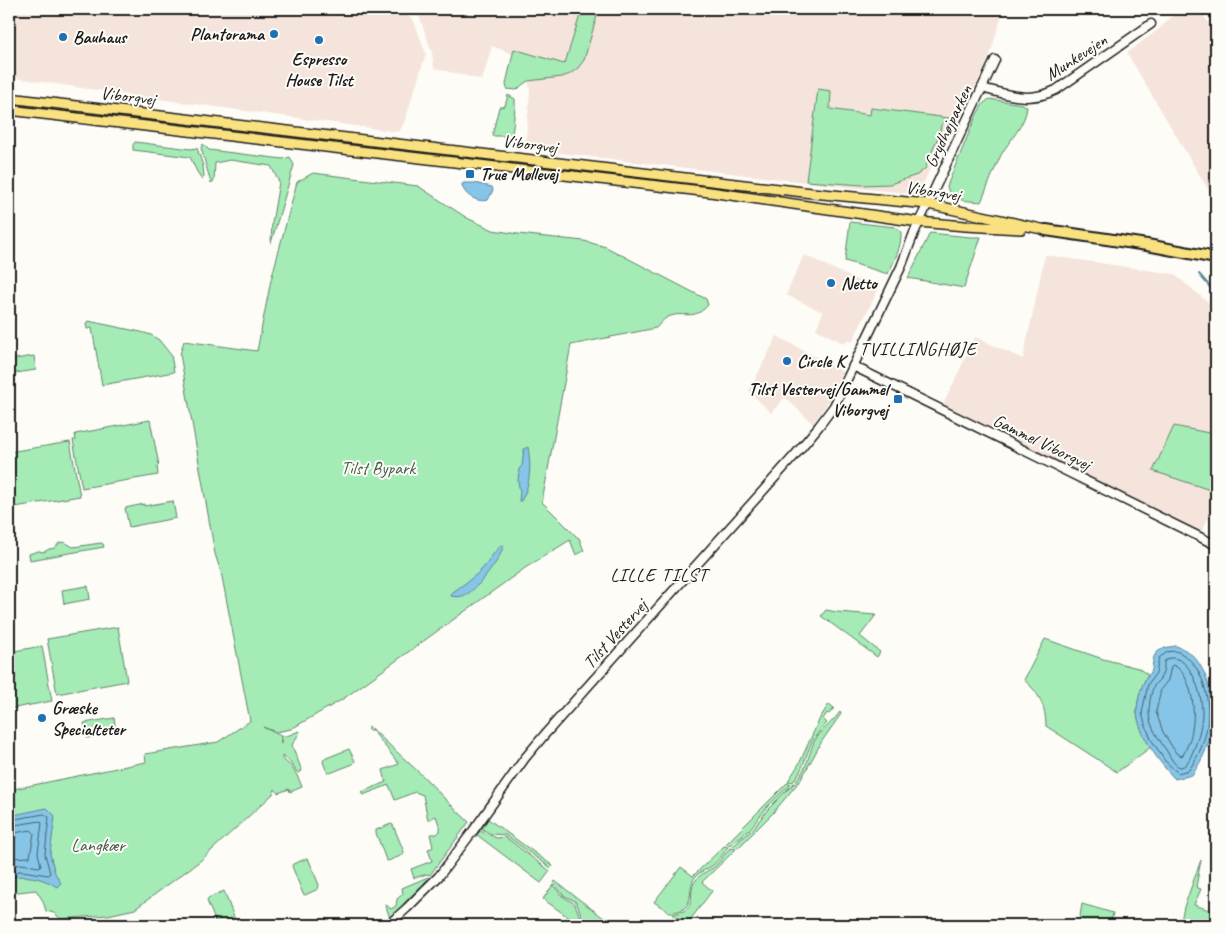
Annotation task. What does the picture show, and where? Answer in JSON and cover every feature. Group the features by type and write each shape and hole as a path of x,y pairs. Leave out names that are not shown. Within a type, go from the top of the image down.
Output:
{"highway":[{"name":"Viborgvej","path":"1046,230 1216,258"}],"main road":[{"name":"Viborgvej","path":"9,98 812,194 928,204 1046,230"},
{"name":"Viborgvej","path":"9,110 710,192 919,222 1046,230"}],"street":[{"name":"Munkevejen","path":"982,88 1022,98 1050,93 1151,24"},
{"name":"Grydhøjparken","path":"919,222 996,60"},
{"name":"Tilst Vestervej","path":"388,925 439,876 546,732 688,576 819,426 834,406 854,366 883,302 901,268 919,222"},
{"name":"Gammel Viborgvej","path":"854,366 1216,545"}],"shaded area":[{"path":"9,9 385,9 412,18 426,54 404,123 399,132 9,77"},
{"path":"405,9 1004,9 989,57 969,102 932,164 920,192 914,194 525,149 530,90 526,59 492,46 482,80 434,68 432,53 420,18 415,12"},
{"path":"1180,9 1200,9 1216,36 1216,196 1212,196 1127,53 1159,29"},
{"path":"804,255 878,290 852,342 847,340 845,344 816,329 823,312 786,295"},
{"path":"1045,255 1174,274 1216,309 1216,499 1200,536 942,407 975,337 1023,359"},
{"path":"777,336 843,372 832,396 813,424 785,397 771,413 749,391"}],"green space":[{"path":"582,9 599,9 584,60 578,68 562,77 528,81 517,90 507,89 506,84 514,49 565,63"},
{"path":"818,89 831,91 830,109 870,115 871,108 949,118 941,125 925,169 917,175 890,184 862,185 806,181"},
{"path":"508,95 515,99 512,136 492,136 499,107 505,106"},
{"path":"989,99 1022,104 1027,107 1026,114 1001,155 981,202 960,200 952,195 947,186 976,116 983,104"},
{"path":"135,142 191,149 197,148 203,166 204,177 202,179 197,172 190,157 133,150"},
{"path":"203,144 209,150 283,159 290,157 294,165 271,243 272,223 279,182 271,166 230,160 215,163 214,181 211,183 201,148"},
{"name":"Tilst Bypark","path":"313,173 418,186 467,218 493,230 584,241 606,247 706,299 708,305 698,313 668,317 656,328 571,345 542,502 579,538 584,551 576,555 570,540 525,568 343,699 291,729 276,732 263,727 281,736 300,732 292,745 302,771 297,772 288,760 282,756 282,759 295,772 302,787 290,792 289,789 278,793 275,789 273,794 200,861 135,909 108,915 61,919 54,913 46,911 43,901 36,890 9,893 9,790 146,762 145,754 218,742 250,721 221,572 215,554 180,354 184,341 257,351 271,280 297,182"},
{"path":"850,222 895,227 901,232 899,248 888,274 845,261"},
{"path":"930,233 981,237 964,288 908,278"},
{"path":"88,321 151,335 159,340 171,355 174,372 102,385 92,328 87,329 86,324"},
{"path":"34,356 36,370 9,374 9,360"},
{"path":"150,420 159,465 157,466 158,475 82,488 73,440 76,440 75,434"},
{"path":"1174,426 1214,434 1216,432 1216,492 1153,471"},
{"path":"70,442 80,496 9,508 9,452"},
{"path":"173,501 176,518 129,527 125,508"},
{"path":"64,542 73,547 101,543 104,547 30,560 29,554 38,551 44,552"},
{"path":"88,586 90,599 64,604 62,590"},
{"path":"826,610 876,615 860,636 880,652 877,657 821,616"},
{"path":"118,627 127,681 57,694 47,639"},
{"path":"1045,639 1103,659 1138,668 1148,675 1140,694 1137,714 1151,747 1117,772 1046,726 1045,712 1041,700 1024,680"},
{"path":"42,646 52,701 9,709 9,652"},
{"path":"829,704 834,708 823,719 827,723 812,742 797,777 793,782 788,781 799,764 820,718"},
{"path":"840,712 841,714 822,741 799,783 796,781 805,767 814,742"},
{"path":"114,718 116,732 87,738 84,723"},
{"path":"370,727 469,822 430,875 427,874 414,878 411,869 432,861 428,849 433,847 430,834 437,834 440,831 436,816 428,820 423,795 415,792 395,800 389,785 363,795 362,792 386,782 383,770 399,764 373,731 369,731 368,728"},
{"path":"349,749 355,761 353,764 330,773 327,772 323,762 324,759"},
{"path":"787,783 791,784 767,807 749,830 730,845 726,844"},
{"path":"794,783 797,784 773,813 738,848 733,846 752,830 768,809"},
{"path":"488,819 553,866 551,868 505,835 491,834 482,829"},
{"path":"391,824 404,852 403,855 388,861 386,860 376,830"},
{"path":"480,831 497,838 505,837 550,871 541,883 477,835"},
{"path":"724,846 728,847 717,861 698,874 693,880 690,899 685,907 678,911 669,912 654,902 681,867 693,876"},
{"path":"730,848 736,849 702,882 712,891 687,924 672,914 687,909 690,905 693,885 696,880 713,868"},
{"path":"308,858 319,885 318,889 305,895 292,866"},
{"path":"1201,860 1196,887 1201,889 1194,905 1216,912 1216,925 1180,925 1184,907"},
{"path":"428,877 390,918 385,904 391,909 396,906 397,899 403,894 402,888"},
{"path":"555,881 613,925 585,921 575,901 563,895 554,883"},
{"path":"553,885 561,895 575,904 581,920 595,925 579,925 543,899"},
{"path":"224,891 235,920 234,923 228,925 217,925 207,901 208,898"},
{"path":"1082,904 1113,913 1110,925 1079,923 1079,925 1062,925 1066,920 1079,922"}],"water":[{"path":"462,184 492,187 493,190 488,200 479,200 465,192"},
{"path":"528,447 530,468 527,488 521,501 519,501 519,469 522,466 524,449"},
{"path":"502,545 502,551 489,572 472,591 465,595 451,596 453,592 481,571"},
{"path":"1176,646 1191,654 1202,669 1211,696 1212,724 1210,739 1192,775 1175,779 1157,757 1146,739 1138,721 1137,712 1141,689 1145,679 1152,671 1154,657 1158,651"},
{"path":"47,808 55,816 50,854 55,873 61,883 57,887 46,881 34,878 22,876 9,877 9,816"}],"waterway":[{"path":"1199,274 1216,294"}],"place":[{"name":"Plantorama","path":"274,34"},
{"name":"Bauhaus","path":"63,37"},
{"name":"Espresso House Tilst","path":"319,40"},
{"name":"True Møllevej","path":"470,174"},
{"name":"Netto","path":"831,283"},
{"name":"Circle K","path":"787,361"},
{"name":"Tilst Vestervej/Gammel Viborgvej","path":"898,399"},
{"name":"Græske Specialteter","path":"42,718"}],"district":[{"name":"TVILLINGHØJE","path":"918,349"},
{"name":"LILLE TILST","path":"659,575"}],"park label":[{"name":"Langkær","path":"98,845"}]}
